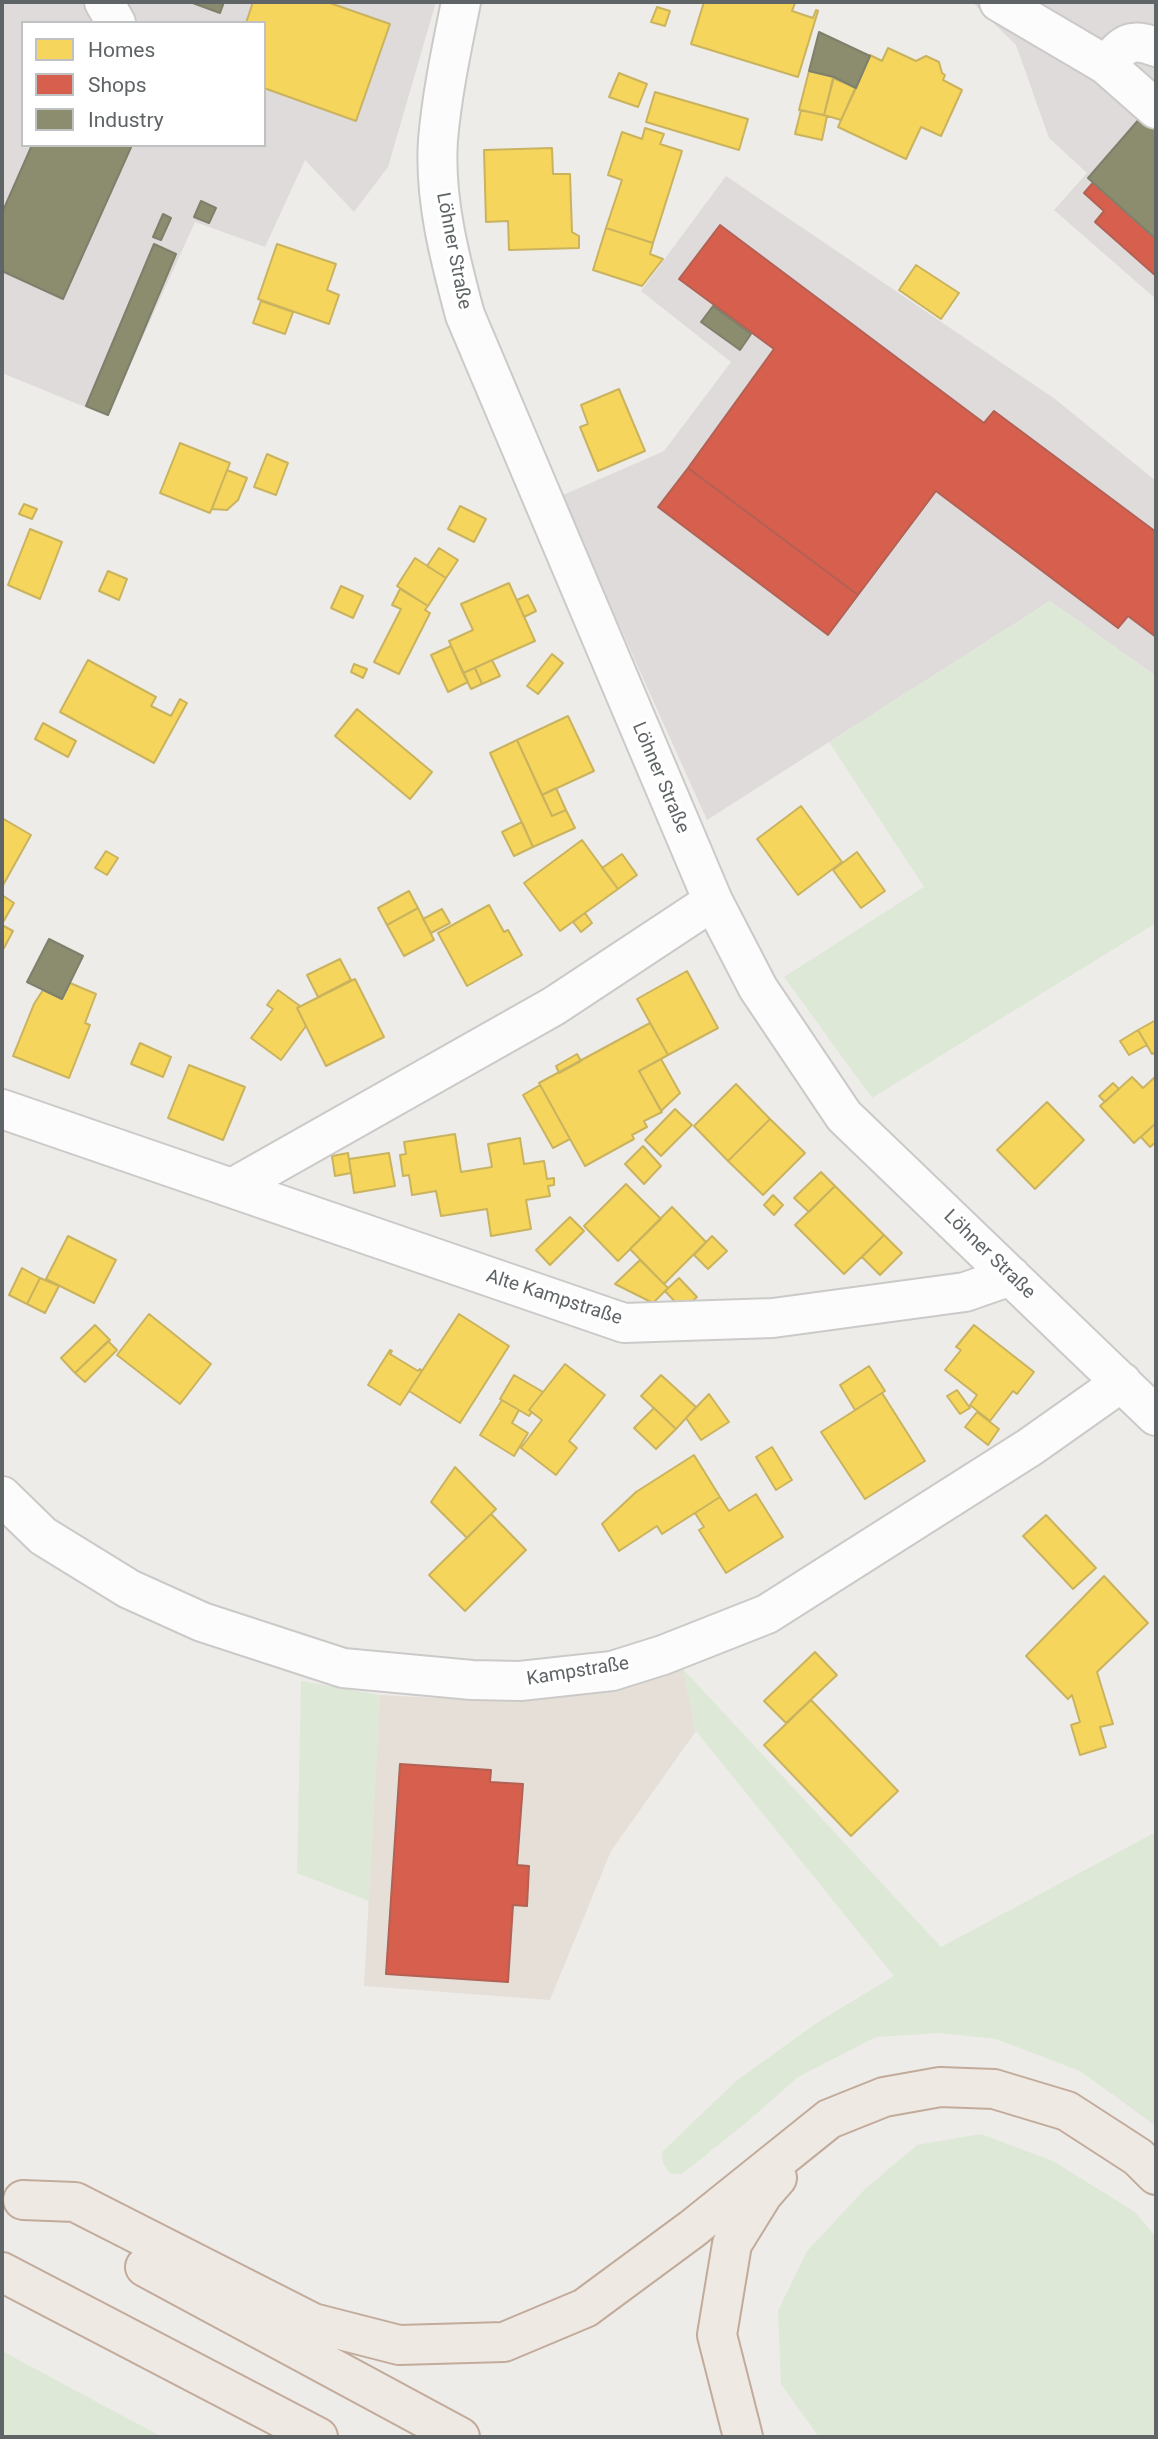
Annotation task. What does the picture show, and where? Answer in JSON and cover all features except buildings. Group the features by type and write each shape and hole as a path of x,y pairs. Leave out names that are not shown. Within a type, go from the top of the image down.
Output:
{"highway":[{"path":"12,2195 75,2202 313,2323 398,2344 504,2342 585,2308 692,2229 829,2119 884,2097 940,2087 994,2089 1068,2111 1138,2157 1156,2175"},
{"path":"743,2437 718,2335 732,2244 763,2194 829,2119"},
{"path":"12,2195 460,2437"},
{"path":"2,2272 318,2437"}],"street":[{"path":"104,2 115,21"},
{"name":"Löhner Straße","path":"461,2 447,70 438,141 441,199 452,264 465,315 713,901 758,988 844,1116 1156,1416"},
{"path":"999,2 1106,65 1156,109"},
{"path":"1106,65 1123,45 1140,41 1156,47"},
{"path":"232,1188 554,1006 713,901"},
{"name":"Alte Kampstraße","path":"2,1108 624,1323 773,1318 965,1292 1011,1276"},
{"name":"Kampstraße","path":"2,1496 43,1536 129,1589 202,1622 343,1668 472,1680 520,1681 612,1671 663,1655 766,1614 1030,1447 1122,1382"}],"shaded area":[{"path":"2,2 436,2 388,167 354,212 305,160 265,247 195,222 107,416 2,373"},
{"path":"972,2 1151,2 1156,5 1156,299 1054,210 1087,173 1049,138 1016,45"},
{"path":"726,176 1055,399 1156,481 1156,676 1050,601 707,820 561,496 664,451 731,362 641,291"},
{"path":"683,1669 696,1731 611,1851 550,2000 364,1986 380,1695 517,1702 622,1686"}],"green space":[{"path":"1050,601 1156,676 1156,923 872,1098 784,977 924,887 829,742"},
{"path":"683,1669 941,1947 1156,1832 1156,2126 1080,2071 996,2039 939,2033 876,2037 798,2077 682,2174 670,2174 663,2163 662,2152 736,2081 818,2022 894,1976 696,1731"},
{"path":"301,1681 380,1695 369,1901 297,1873"},
{"path":"981,2134 1053,2161 1135,2212 1156,2237 1156,2437 819,2437 781,2384 778,2311 807,2251 865,2189 917,2145"},
{"path":"2,2351 162,2437 2,2437"}]}
